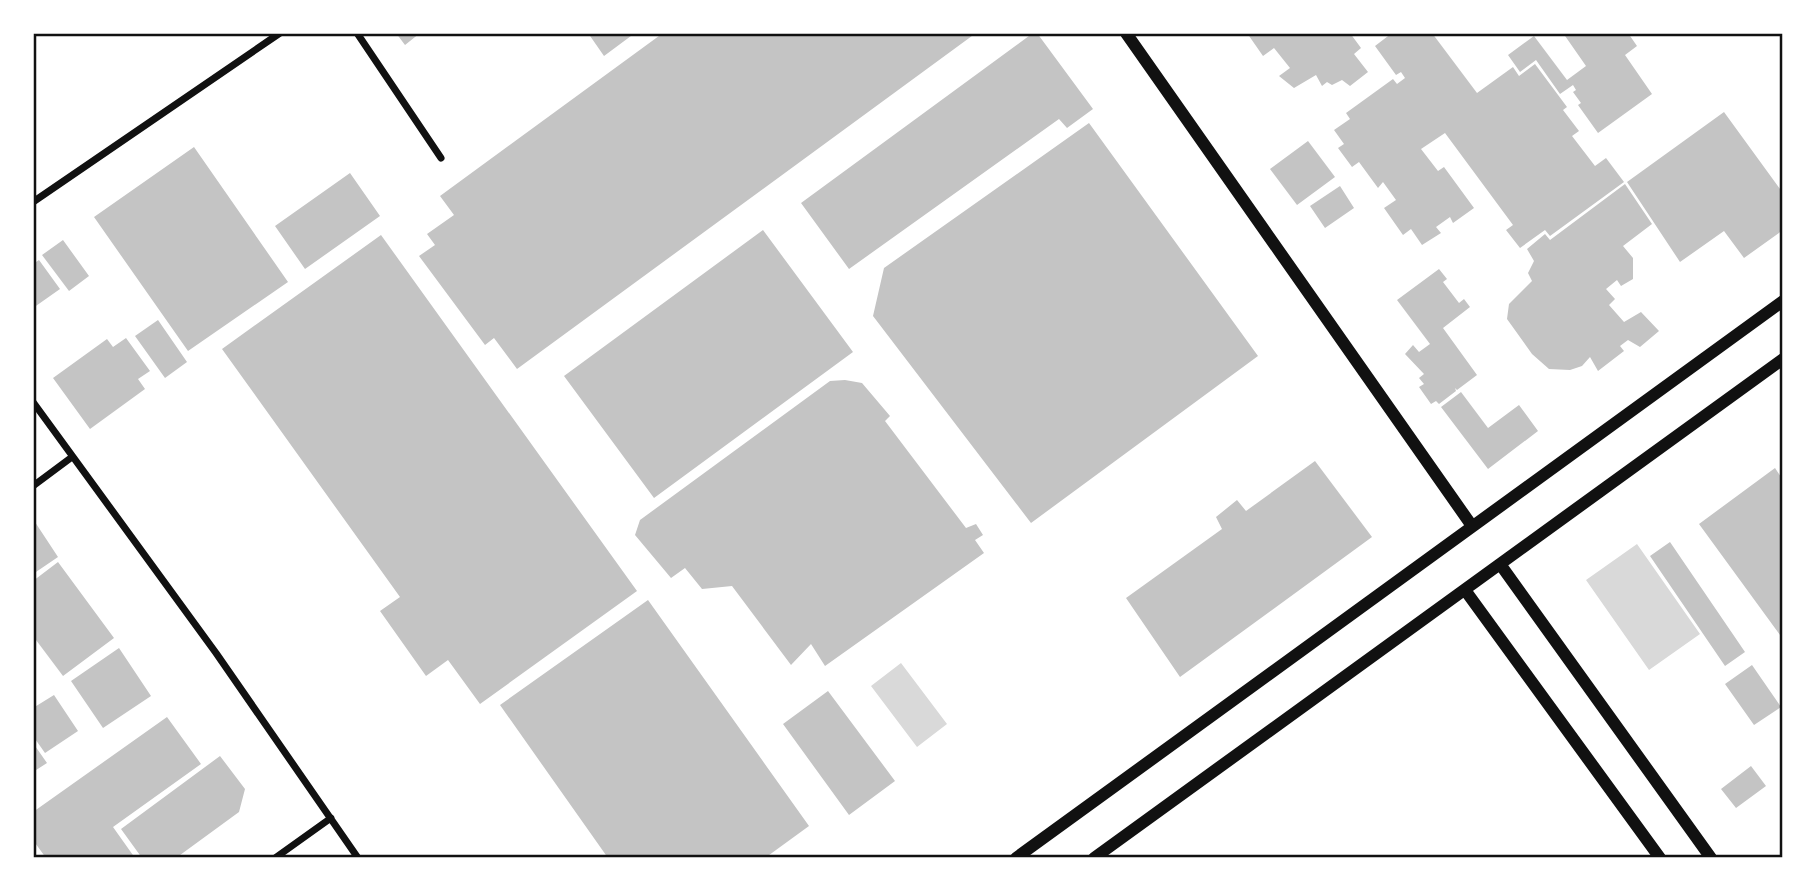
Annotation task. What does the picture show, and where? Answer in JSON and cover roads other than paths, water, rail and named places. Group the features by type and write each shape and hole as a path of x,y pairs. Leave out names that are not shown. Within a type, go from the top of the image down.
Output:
{"street":[{"path":"33,202 280,33"},
{"path":"357,33 441,158"},
{"path":"1126,33 1472,526"},
{"path":"1016,858 1783,301"},
{"path":"1094,858 1783,359"},
{"path":"33,402 358,858"},
{"path":"33,486 72,457"},
{"path":"1500,564 1711,858"},
{"path":"1465,590 1660,858"},
{"path":"275,858 331,818"}]}
